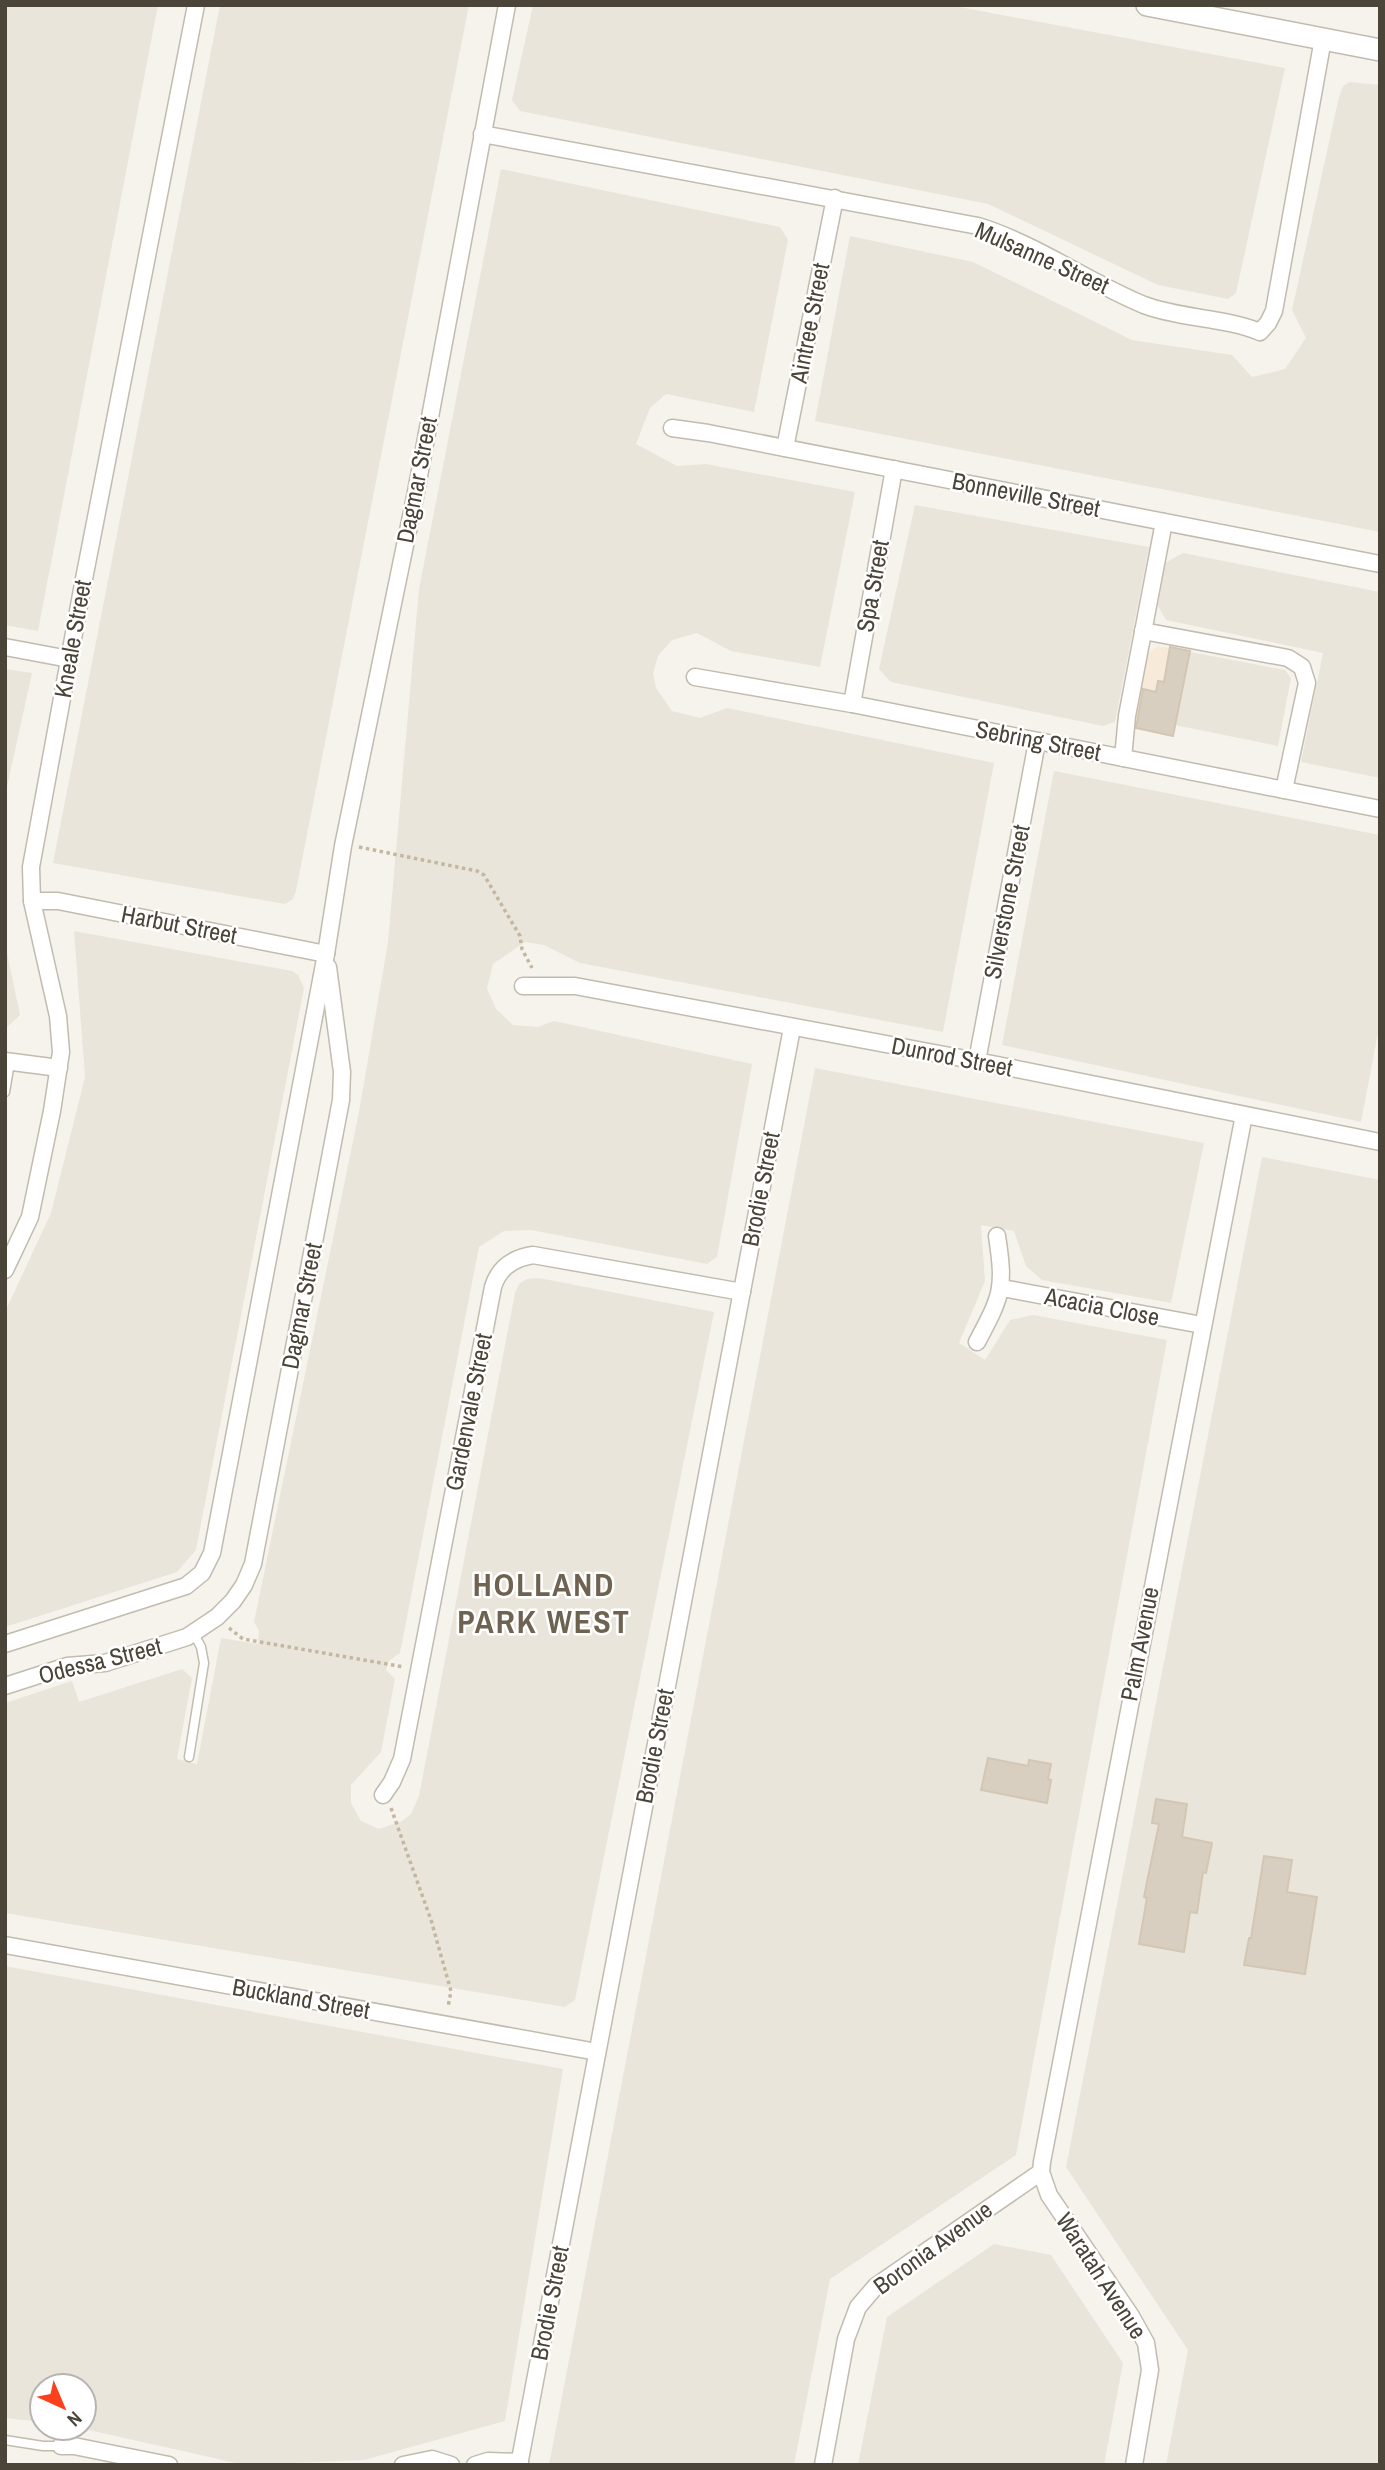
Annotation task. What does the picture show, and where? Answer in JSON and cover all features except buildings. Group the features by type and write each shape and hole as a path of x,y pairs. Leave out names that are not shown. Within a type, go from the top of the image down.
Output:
{"street":[{"name":"Kneale Street","path":"5,1270 30,1217 59,1068 59,1023 32,901 31,867 196,5"},
{"name":"Dagmar Street","path":"182,1588 202,1573 212,1553 326,954 343,846 416,492 507,5"},
{"path":"1156,6 1380,50"},
{"name":"Mulsanne Street","path":"482,134 978,226 1149,306 1236,324 1260,332 1274,312 1323,39"},
{"name":"Aintree Street","path":"785,448 835,198"},
{"name":"Bonneville Street","path":"672,428 1380,564"},
{"name":"Spa Street","path":"852,704 894,469"},
{"path":"1123,758 1127,716 1164,522"},
{"path":"1143,631 1288,658 1302,667 1307,683 1284,790"},
{"path":"5,647 69,659"},
{"name":"Sebring Street","path":"695,677 852,704 1380,809"},
{"name":"Silverstone Street","path":"977,1061 1037,742"},
{"name":"Harbut Street","path":"32,901 58,901 326,954"},
{"name":"Dagmar Street","path":"194,1634 218,1616 239,1593 253,1564 339,1112 342,1072 326,954"},
{"name":"Dunrod Street","path":"523,986 575,986 1379,1139"},
{"name":"Brodie Street","path":"519,2463 792,1028"},
{"path":"8,1062 59,1068"},
{"name":"Palm Avenue","path":"1041,2172 1045,2140 1244,1115"},
{"path":"977,1342 995,1309 1002,1288 1003,1274 997,1236"},
{"name":"Gardenvale Street","path":"384,1794 402,1759 493,1287 501,1270 521,1258 540,1255 741,1292"},
{"name":"Acacia Close","path":"1002,1288 1202,1325"},
{"name":"Odessa Street","path":"5,1644 182,1588"},
{"name":"Odessa Street","path":"5,1686 67,1667 105,1663 194,1634"},
{"name":"Buckland Street","path":"5,1945 597,2052"},
{"name":"Boronia Avenue","path":"823,2465 846,2339 858,2307 876,2286 1041,2172"},
{"name":"Waratah Avenue","path":"1041,2172 1055,2204 1131,2316 1146,2343 1150,2370 1134,2465"},
{"path":"61,2446 74,2446 169,2465"},
{"path":"402,2465 432,2459 451,2465"},
{"path":"475,2465 493,2461 519,2463"}],"lane":[{"path":"5,1092 8,1062"},
{"name":"Odessa Street","path":"189,1757 204,1663 201,1647 194,1634"},
{"path":"5,2440 49,2447 61,2446"}],"path":[{"path":"343,846 362,847 477,871 484,876 520,936 522,949 541,985"},
{"path":"218,1616 234,1634 243,1639 419,1670"},
{"path":"384,1794 431,1920 451,1991 445,2025"}],"shaded area":[{"path":"5,5 158,5 38,631 5,625"},
{"path":"220,5 469,5 296,891 293,899 285,904 53,863"},
{"path":"533,5 949,5 1285,68 1236,293 1228,299 1158,285 988,204 520,111 512,100"},
{"path":"1350,82 1380,85 1380,532 815,421 850,236 973,262 1132,340 1232,355 1252,377 1285,369 1306,338 1292,310 1339,97 1343,86"},
{"path":"501,169 780,227 788,240 754,412 666,394 650,408 636,444 677,466 706,464 855,492 820,667 731,651 697,633 672,640 658,656 653,674 656,688 672,711 700,718 727,708 994,763 943,1032 580,963 544,945 525,942 493,964 487,988 496,1009 513,1025 538,1027 554,1021 752,1064 717,1257 707,1264 531,1230 504,1231 479,1247 400,1653 389,1661 386,1670 395,1679 381,1752 351,1785 351,1803 361,1821 379,1829 402,1821 411,1814 419,1796 515,1293 519,1284 527,1279 539,1278 714,1312 575,2000 565,2007 5,1913 5,1703 72,1681 79,1702 182,1669 192,1678 177,1759 197,1764 221,1638 258,1644 259,1631 254,1622 359,1112 388,942 419,589"},
{"path":"915,505 1149,547 1115,722 1103,726 891,682 879,669"},
{"path":"1183,553 1380,592 1380,778 1301,762 1323,653 1166,620 1158,606 1165,563"},
{"path":"1158,646 1190,652 1175,725 1136,717 1149,653"},
{"path":"1190,652 1285,670 1291,678 1278,746 1175,725"},
{"path":"5,669 32,673 5,796"},
{"path":"1054,771 1380,835 1380,1022 1361,1122 1002,1045"},
{"path":"74,931 292,971 298,975 304,988 196,1550 177,1572 5,1627 5,1312 51,1213 85,1077"},
{"path":"5,943 20,1015 5,1029"},
{"path":"815,1068 1204,1143 1171,1303 1042,1280 1026,1266 1014,1231 981,1225 985,1281 959,1343 985,1360 1010,1320 1033,1315 1167,1340 1016,2155 830,2279 794,2465 549,2465"},
{"path":"1262,1157 1380,1180 1380,2465 1166,2465 1188,2350 1066,2167"},
{"path":"5,1966 563,2069 505,2421 364,2460 245,2465 98,2432 98,2372 28,2372 28,2420 5,2418"},
{"path":"994,2244 1051,2255 1123,2363 1104,2465 858,2465 887,2317"}],"district":[{"name":"HOLLAND PARK WEST","path":"544,1604"}]}
